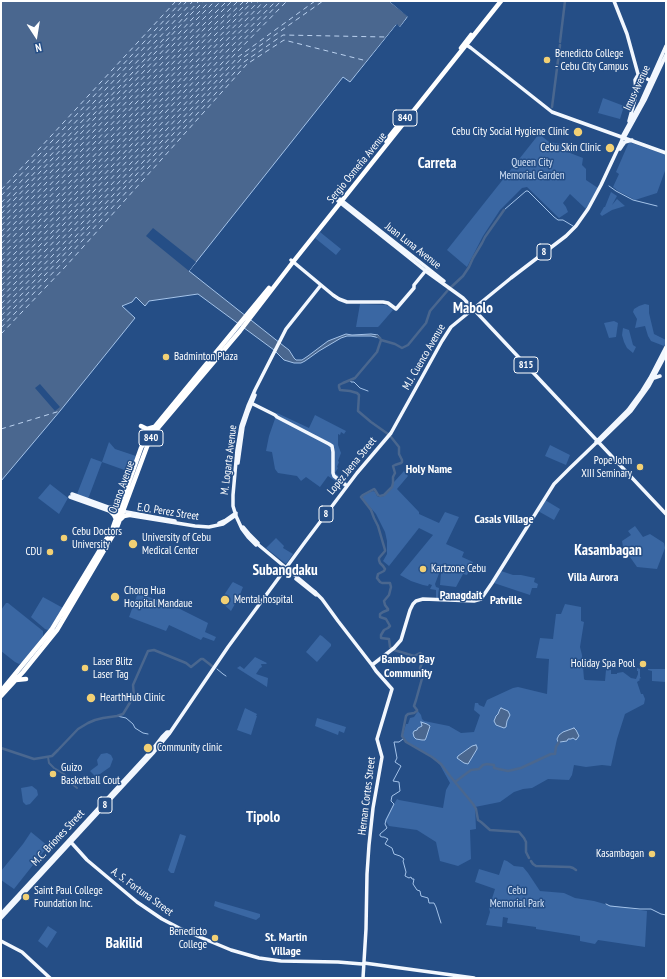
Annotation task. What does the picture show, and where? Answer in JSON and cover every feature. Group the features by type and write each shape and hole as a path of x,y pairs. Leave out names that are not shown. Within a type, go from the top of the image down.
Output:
{"highway":[{"name":"Sergio Osmeña Avenue","path":"240,327 500,1"},
{"name":"Ouano Avenue","path":"1,696 57,630 118,520 146,442 155,426 240,327"},
{"name":"Ouano Avenue","path":"146,442 203,376 240,327"},
{"path":"141,426 147,429 155,426"},
{"path":"143,432 146,442 156,442"},
{"path":"124,503 129,514 118,520 110,510 124,503"},
{"name":"Ouano Avenue","path":"1,691 52,629 95,562"},
{"path":"14,674 15,667 23,664"},
{"path":"16,680 26,679"}],"main road":[{"name":"8","path":"614,1 627,34 635,65 634,71 637,76 635,80 635,99 627,127"},
{"path":"467,44 552,112 666,153"},
{"name":"Imus Avenue","path":"623,138 628,132 652,82 666,46"},
{"name":"Imus Avenue","path":"623,138 627,127 666,55"},
{"path":"637,76 652,82"},
{"path":"616,135 623,132 627,127"},
{"path":"628,132 632,140"},
{"name":"M.J. Cuenco Avenue","path":"390,434 445,335 453,325 473,308 576,226 598,192 623,138"},
{"path":"615,156 618,154 625,142 632,140"},
{"name":"Juan Luna Avenue","path":"340,201 452,289 473,308"},
{"path":"292,261 333,295 347,302 383,302 388,303 396,309 414,288"},
{"name":"M. Logarta Avenue","path":"236,514 233,506 233,495 237,446 250,404 288,328 322,285"},
{"name":"815","path":"473,308 666,514"},
{"path":"372,665 394,648 401,640 410,610 416,601 423,599 474,602 480,599 490,586 554,484 631,411 648,388 666,347"},
{"path":"653,377 651,370 657,368 666,354"},
{"path":"653,377 661,375 657,368"},
{"path":"250,404 332,446 332,473 348,486"},
{"name":"Lopez Jaena Street","path":"287,569 357,473 390,434"},
{"name":"815","path":"598,441 666,511"},
{"name":"E.O. Perez Street","path":"71,496 110,510 209,528 228,522 236,514"},
{"name":"Hernan Cortes Street","path":"236,514 240,527 287,569 316,591 392,690 377,738 382,756 370,830 363,978"},
{"name":"Hernan Cortes Street","path":"247,533 255,542 319,596"},
{"name":"Hernan Cortes Street","path":"247,533 254,543 281,566 287,569"},
{"path":"281,566 281,575"},
{"name":"M.C. Briones Street","path":"2,915 154,752 170,732 227,649 287,569"},
{"name":"M.C. Briones Street","path":"70,841 152,750 162,736 167,732 170,732"},
{"name":"A. S. Fortuna Street","path":"70,841 87,860 137,902 162,919 195,936 232,950 259,958 281,961 356,962 474,978"},
{"path":"1,942 22,952 50,978"}],"green space":[{"path":"603,98 624,106 620,119 598,113"},
{"name":"Queen City Memorial Garden","path":"539,134 549,142 562,144 565,151 583,158 582,165 586,169 586,180 598,188 586,209 570,194 563,203 568,212 559,218 527,187 522,188 500,210 483,236 467,267 447,250"},
{"path":"629,142 666,155 666,168 657,193 635,200 613,187 619,174 616,172"},
{"path":"611,192 617,196 612,205 617,199 625,206 612,210 602,216 600,214 605,207"},
{"path":"320,232 341,249 336,255 315,238"},
{"path":"360,304 386,305 393,310 378,327 356,327"},
{"path":"645,304 649,305 649,313 654,334 666,340 666,344 664,346 651,341 645,326 635,328 637,319 633,312 634,309"},
{"path":"614,321 618,323 616,337 609,338 604,323"},
{"path":"623,328 629,330 633,345 636,347 633,353 627,348 624,342 622,335"},
{"path":"277,413 309,428 315,415 346,431 344,434 341,432 340,435 338,434 338,445 341,453 338,461 338,468 335,473 347,482 344,487 328,476 320,487 306,477 301,481 297,476 278,473 275,469 272,452 266,451 269,436"},
{"path":"109,442 115,449 136,456 130,472 102,462"},
{"path":"550,445 570,455 566,465 545,456"},
{"path":"91,458 102,462 88,499 77,494"},
{"path":"404,471 408,476 397,489 419,512 419,514 439,523 445,512 459,517 446,544 464,552 462,557 473,562 467,575 463,574 456,587 440,585 443,563 435,584 436,587 439,588 438,599 436,599 436,590 430,589 432,585 423,585 400,575 433,535 419,528 389,566 383,561 387,554 385,532 376,514 363,499 363,495 373,491 379,497 384,496 392,488 394,482"},
{"path":"50,484 68,498 59,514 38,498"},
{"path":"545,500 560,509 554,520 538,511"},
{"path":"635,526 643,537 650,534 664,543 665,548 657,569 637,567 623,547 622,541 631,535 628,531"},
{"path":"276,538 284,546 283,548 293,554 286,564 266,548"},
{"path":"501,571 513,575 535,578 534,582 538,584 537,588 532,588 530,595 494,583"},
{"path":"233,582 243,587 231,611 220,601"},
{"path":"138,593 176,607 208,623 205,632 216,637 214,641 203,637 201,640 169,625 166,631 129,617"},
{"path":"43,597 63,608 51,628 48,630 31,617"},
{"path":"6,603 8,603 43,631 43,636 23,662 19,664 1,651 1,610"},
{"path":"565,604 581,607 581,621 584,622 580,647 584,679 605,681 606,670 611,670 611,674 623,672 631,678 636,679 638,674 637,668 640,669 641,678 637,682 641,694 643,694 645,699 644,704 625,714 617,739 611,766 602,765 586,767 574,765 572,775 569,780 548,779 532,788 514,792 500,802 475,807 476,829 470,830 471,859 458,866 440,861 436,842 417,830 389,826 385,820 397,799 443,808 446,790 450,783 440,765 431,756 406,742 403,738 406,724 408,724 410,718 414,717 418,711 424,721 449,726 461,733 474,732 480,715 474,710 475,703 478,703 484,707 487,700 518,687 547,694 549,659 536,658 540,638 553,639 556,614 561,614"},
{"path":"320,635 331,644 331,646 317,662 306,652"},
{"path":"255,657 267,663 261,664 262,667 256,674 268,678 267,687 237,668 240,666 244,669"},
{"path":"648,669 666,669 666,682 652,681 652,671"},
{"path":"245,708 257,714 251,735 237,730"},
{"path":"317,718 346,727 344,733 339,731 338,735 315,726"},
{"path":"107,753 111,755 113,759 110,767 95,776 90,771 98,765 97,760 101,754"},
{"path":"32,786 37,790 38,795 30,804 26,805 23,802 21,788"},
{"path":"31,832 48,846 14,889 1,880 1,871"},
{"path":"180,834 186,836 174,873 171,873 168,870"},
{"name":"Cebu Memorial Park","path":"504,860 514,866 523,867 540,891 564,893 575,898 647,911 645,947 598,940 595,944 580,941 580,936 507,923 508,918 503,917 502,927 486,925 490,912 489,908 495,889 475,882 479,869 499,875"},
{"path":"215,901 260,914 260,917 256,920 219,908 214,906"},
{"path":"48,926 57,932 47,948 38,941"}],"shaded area":[{"path":"1,1 389,1 408,16 400,27 396,25 350,82 343,77 189,271 289,350 296,360 302,360 328,341 346,334 371,334 378,335 380,338 371,336 347,336 319,351 305,361 301,363 294,363 284,360 274,350 198,294 149,301 145,306 136,297 132,302 122,306 135,318 1,481"},
{"path":"501,708 508,711 510,715 506,727 504,728 496,725 494,721"},
{"path":"421,722 430,726 425,740 416,739 413,733 422,726"},
{"path":"574,728 579,736 576,740 573,738 568,739 567,741 558,742 557,739 559,735"},
{"path":"476,745 477,749 468,764 457,758 472,746"}],"pier":[{"path":"389,1 392,1 410,15 410,17 401,28 399,29 397,27 356,78 355,77 397,24 400,27 408,17"},
{"path":"153,228 196,262 189,271 146,236"},
{"path":"40,384 60,407 55,411 35,388"}],"waterway":[{"path":"560,42 565,1"},
{"path":"552,107 560,45"},
{"path":"609,186 633,200 657,206"},
{"path":"504,210 526,191 528,191 554,217 573,226"},
{"path":"381,340 395,344 402,348 408,345 426,323 430,311 448,290 463,276 485,237 504,210"},
{"path":"377,336 381,340 377,352 355,378 339,385 339,387 340,390 357,393 359,395 358,411 388,434"},
{"path":"350,380 360,388 368,391"},
{"path":"391,437 399,447 399,454 402,460 401,463 393,466 395,473 392,487 384,495 378,495 374,489 361,497 371,510 378,526 385,550 379,558 380,563 385,569 378,574 377,578 382,583 390,583 391,587 389,595 384,601 388,610 380,614 380,617 386,619 390,626 384,630 381,638 389,639 390,647 394,650 414,656 420,653 427,658 427,660 422,663 420,668 423,675 414,706 417,711 406,716 402,736 406,742 441,764 473,804 476,809 478,820 490,830 519,832 526,842 526,852 529,858"},
{"path":"1,748 34,759 52,756 78,729 88,723 123,714 134,696 133,685 148,651 154,650 186,663 191,667 201,659 212,666"},
{"path":"217,669 226,676"},
{"path":"117,716 126,718 135,728 148,734"},
{"path":"403,739 399,742 394,742 397,758 395,762 401,766 393,781 399,782 400,791 392,796 391,801 394,804 386,820 385,824 387,828 380,834 380,836 388,839 385,844 392,848 394,854 404,859 403,861 406,872 405,876 414,879 413,884 417,890 420,891 421,896 428,898 429,903 434,903 441,923"},
{"path":"455,782 471,770 479,769 483,765 487,764 494,765 494,768 508,771 521,768 551,754 555,754 556,747 559,742"},
{"path":"48,757 49,763 64,774 77,788"},
{"path":"531,861 536,866 570,867 576,870"},
{"path":"606,904 610,906 651,909 666,915"}],"ferry route":[{"path":"1,190 176,1"},
{"path":"1,196 182,1"},
{"path":"1,203 187,1"},
{"path":"1,209 193,1"},
{"path":"1,214 199,1"},
{"path":"1,220 204,1"},
{"path":"1,226 210,1"},
{"path":"1,232 215,1"},
{"path":"1,238 221,1"},
{"path":"1,244 202,26 227,1"},
{"path":"1,250 205,28 232,1"},
{"path":"1,256 208,31 238,1"},
{"path":"1,262 211,33 244,1"},
{"path":"1,268 214,36 249,1"},
{"path":"1,274 253,1"},
{"path":"1,280 220,41 259,1"},
{"path":"1,286 264,1"},
{"path":"1,292 226,46 270,1"},
{"path":"1,298 229,49 276,1"},
{"path":"1,304 232,52 281,1"},
{"path":"1,310 53,255 235,54 287,1"},
{"path":"1,316 56,258 238,57 315,1"},
{"path":"1,322 241,59 323,1"},
{"path":"1,328 244,62 283,35 386,37"},
{"path":"1,334 66,266 247,64 284,40 367,61"},
{"path":"1,429 60,411"}],"place":[{"name":"Benedicto College - Cebu City Campus","path":"547,60"},
{"name":"Cebu City Social Hygiene Clinic","path":"578,132"},
{"name":"Cebu Skin Clinic","path":"610,148"},
{"name":"Badminton Plaza","path":"166,357"},
{"name":"Pope John XIII Seminary","path":"640,467"},
{"name":"Cebu Doctors University","path":"64,538"},
{"name":"University of Cebu Medical Center","path":"133,544"},
{"name":"CDU","path":"50,552"},
{"name":"Kartzone Cebu","path":"423,569"},
{"name":"Chong Hua Hospital Mandaue","path":"115,597"},
{"name":"Mental hospital","path":"225,600"},
{"name":"Holiday Spa Pool","path":"643,664"},
{"name":"Laser Blitz Laser Tag","path":"85,668"},
{"name":"HearthHub Clinic","path":"91,698"},
{"name":"Community clinic","path":"148,748"},
{"name":"Guizo Basketball Cout","path":"53,774"},
{"name":"Kasambagan","path":"652,854"},
{"name":"Saint Paul College Foundation Inc.","path":"26,897"},
{"name":"Benedicto College","path":"215,938"}],"district":[{"name":"Carreta","path":"437,164"},
{"name":"Mabolo","path":"473,309"},
{"name":"Holy Name","path":"429,470"},
{"name":"Casals Village","path":"504,520"},
{"name":"Kasambagan","path":"608,551"},
{"name":"Subangdaku","path":"285,571"},
{"name":"Villa Aurora","path":"593,578"},
{"name":"Panagdait","path":"461,596"},
{"name":"Patville","path":"506,601"},
{"name":"Bamboo Bay Community","path":"408,667"},
{"name":"Tipolo","path":"263,818"},
{"name":"Bakilid","path":"124,944"},
{"name":"St. Martin Village","path":"286,945"}]}
